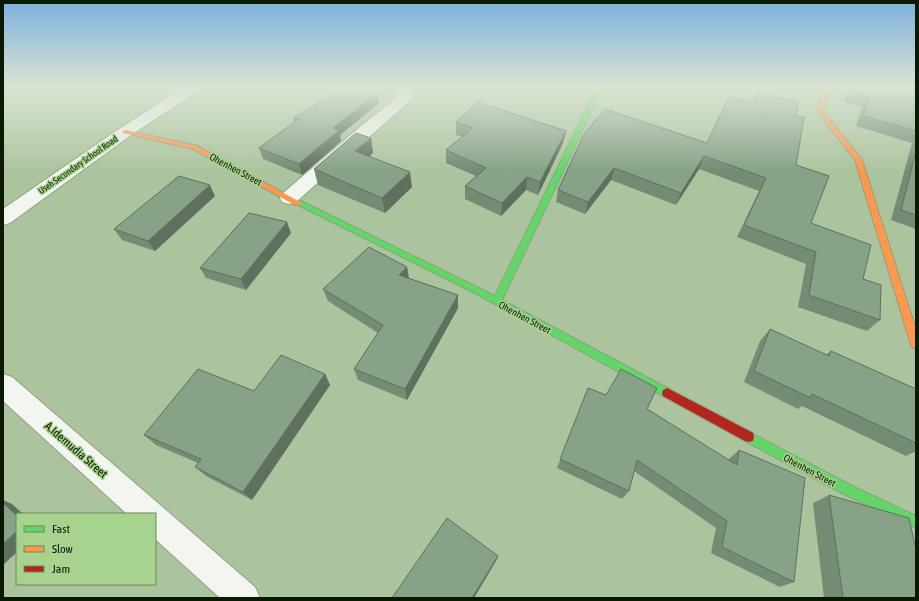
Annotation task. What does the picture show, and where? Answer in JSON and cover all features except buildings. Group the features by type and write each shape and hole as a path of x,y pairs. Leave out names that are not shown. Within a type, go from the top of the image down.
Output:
{"street":[{"name":"Useh Secondary School Road","path":"3,218 152,115"},
{"path":"290,198 384,115"},
{"path":"497,302 587,115"},
{"path":"823,115 858,160 916,345"},
{"name":"Ohenhen Street","path":"126,132 195,147 290,198 497,302 848,490 916,522"},
{"name":"A.Idemudia Street","path":"3,385 148,513"},
{"path":"156,520 244,598"}],"traffic: fast":[{"path":"497,302 587,115"},
{"path":"298,203 476,290 667,393"},
{"path":"749,437 848,490 916,522"}],"traffic: slow":[{"path":"823,115 858,160 916,345"},
{"path":"125,132 195,147 298,203"}],"traffic: jam":[{"path":"667,393 749,437"}]}
